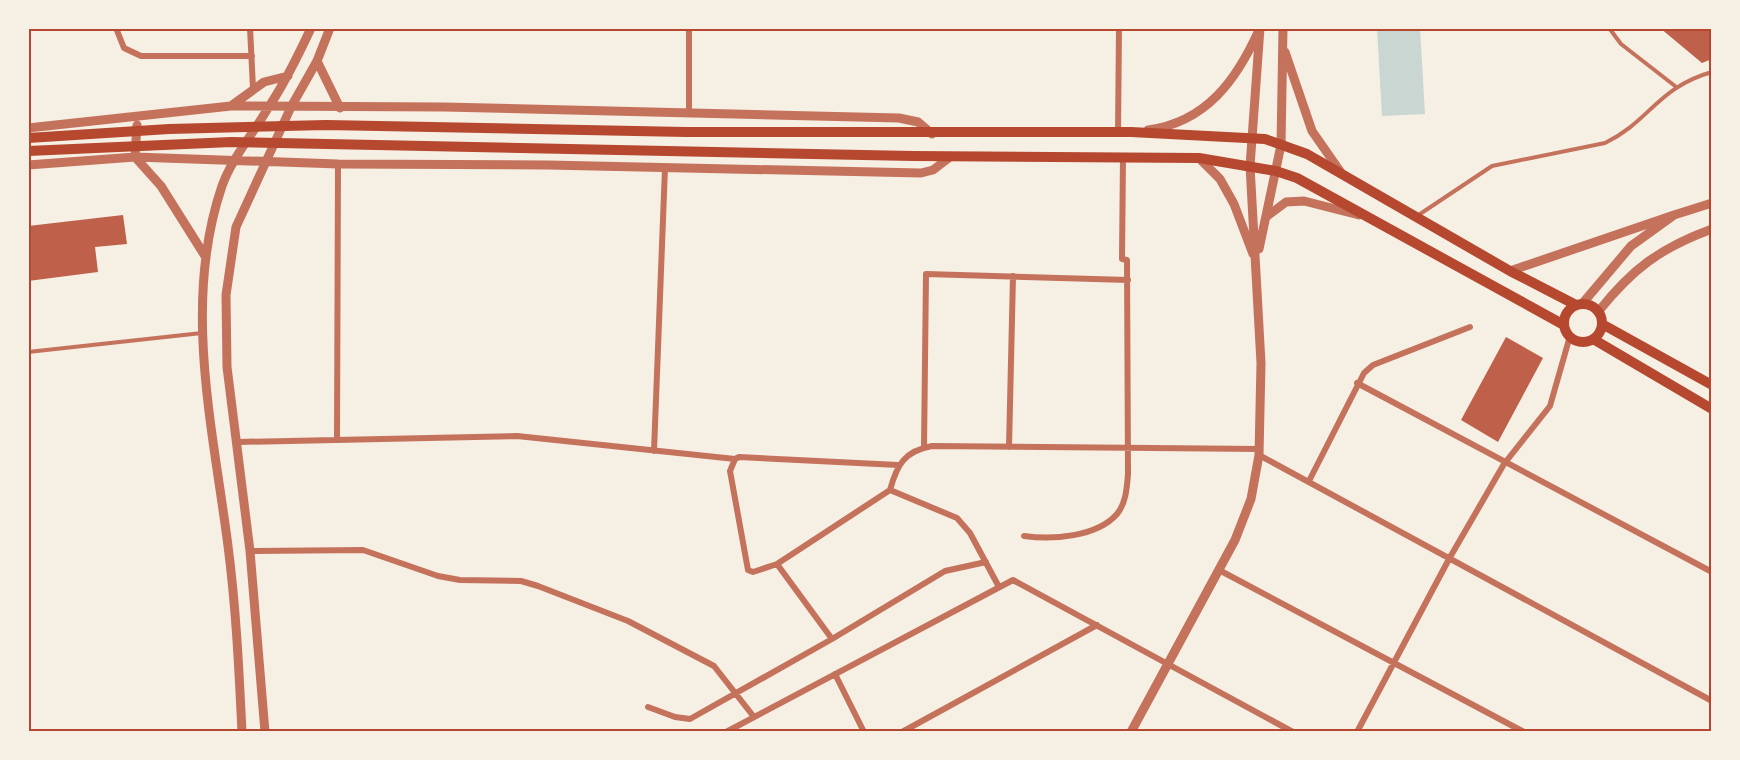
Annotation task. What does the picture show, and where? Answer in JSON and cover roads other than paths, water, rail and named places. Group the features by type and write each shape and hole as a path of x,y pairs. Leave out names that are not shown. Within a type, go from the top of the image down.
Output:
{"main road":[{"path":"28,138 169,129 326,125 663,132 908,134 1131,132 1252,137 1307,154 1510,271 1598,312 1602,324 1712,385"},
{"path":"28,152 231,142 913,156 1199,158 1276,171 1333,196 1564,326 1570,336 1581,342 1593,339 1712,409"},
{"path":"1564,326 1567,314 1579,305"},
{"path":"1593,339 1602,324"}],"street":[{"path":"116,28 124,48 141,56 252,56"},
{"path":"250,28 253,88"},
{"path":"242,732 229,552 202,333 205,256 223,184 235,160 288,76 311,28"},
{"path":"265,732 250,550 227,367 226,295 236,227 291,107 317,61 330,28"},
{"path":"689,28 689,113"},
{"path":"1118,132 1119,28"},
{"path":"1131,132 1157,128 1184,118 1216,99 1245,62 1260,28"},
{"path":"1131,732 1235,540 1251,498 1260,452 1261,363 1250,166 1260,28"},
{"path":"1256,262 1281,145 1283,28"},
{"path":"1282,44 1312,131 1344,177"},
{"path":"317,61 340,108"},
{"path":"231,106 253,88 288,76"},
{"path":"28,128 231,106 444,107 899,118 918,122 932,134"},
{"path":"139,117 135,157 161,186 205,256"},
{"path":"28,165 135,157 338,164 921,173 933,170 950,156"},
{"path":"1024,536 1063,537 1085,531 1111,520 1117,513 1125,495 1128,280 1127,260 1122,259 1123,157"},
{"path":"1199,158 1220,179 1233,204 1256,262"},
{"path":"337,438 338,164"},
{"path":"654,451 665,168"},
{"path":"1266,218 1286,202 1304,201 1376,220"},
{"path":"1510,271 1712,203"},
{"path":"1579,305 1631,246 1674,215"},
{"path":"1598,312 1622,282 1641,264 1692,236 1712,229"},
{"path":"924,448 926,274 1128,280"},
{"path":"1009,447 1012,276"},
{"path":"1309,481 1357,383 1373,365 1470,327"},
{"path":"1357,732 1449,559 1504,464 1550,406 1570,336"},
{"path":"1357,383 1504,464 1712,572"},
{"path":"238,442 337,438 517,436 735,459 898,465"},
{"path":"735,459 730,471 748,570 753,572 777,564 890,490 898,465 917,449 1127,448 1260,452 1449,559 1712,701"},
{"path":"890,490 957,518 970,533 999,587"},
{"path":"250,550 363,550 438,576 521,581 643,629 714,666 754,717"},
{"path":"648,707 675,717 690,719 832,639 945,571 986,562"},
{"path":"777,564 832,639"},
{"path":"1219,570 1524,732"},
{"path":"726,732 1013,580 1293,732"},
{"path":"902,732 1097,625"},
{"path":"835,674 864,732"}],"lane":[{"path":"1609,28 1621,44 1675,86"},
{"path":"1417,216 1492,166 1605,143 1620,136 1675,86 1689,78 1712,72"},
{"path":"28,352 202,333"}]}
